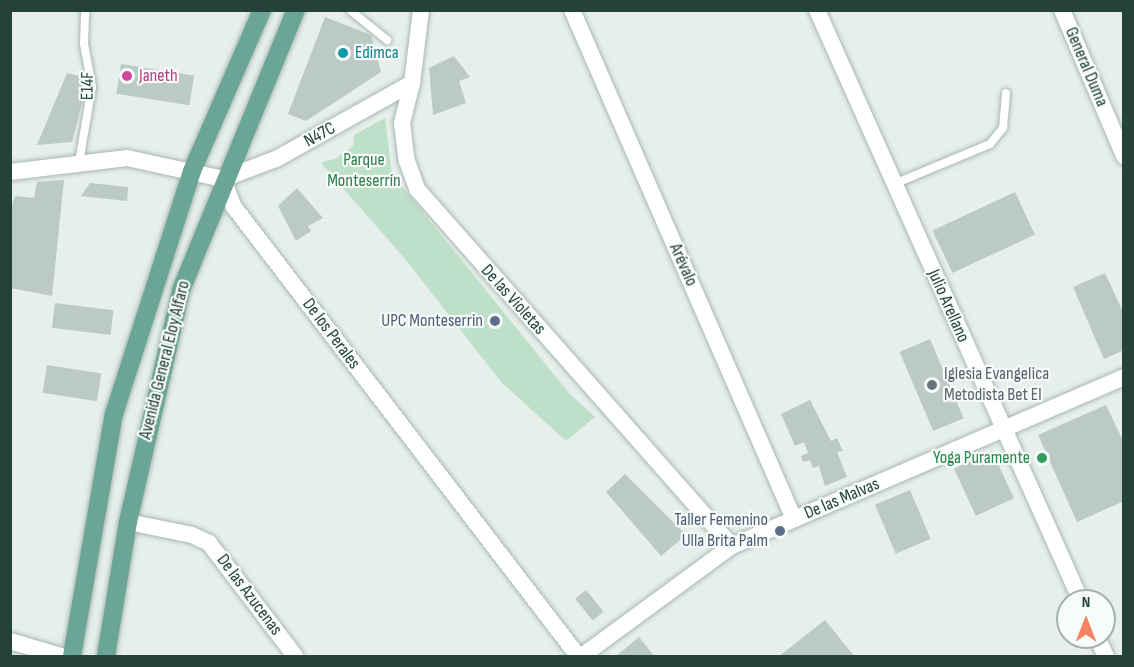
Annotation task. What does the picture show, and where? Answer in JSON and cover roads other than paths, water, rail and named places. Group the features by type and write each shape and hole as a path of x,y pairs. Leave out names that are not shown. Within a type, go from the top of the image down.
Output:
{"main road":[{"name":"Avenida General Eloy Alfaro","path":"72,657 114,414 192,171 262,10"},
{"name":"Avenida General Eloy Alfaro","path":"106,657 128,522 181,290 223,179 296,10"}],"street":[{"name":"De las Violetas","path":"420,10 412,83 402,123 407,160 417,189 732,546"},
{"name":"Arévalo","path":"572,10 794,519"},
{"name":"Julio Arellano","path":"817,10 1076,589"},
{"name":"General Duma","path":"1062,10 1124,156"},
{"name":"N47C","path":"223,179 276,159 412,83"},
{"path":"12,177 79,162 127,158 223,179"},
{"name":"De los Perales","path":"223,179 234,207 580,657"},
{"name":"De las Malvas","path":"580,657 732,546 1124,377"},
{"name":"De las Azucenas","path":"128,522 192,535 209,543 296,657"},
{"path":"10,640 61,657"}],"lane":[{"name":"E14F","path":"79,162 92,87 84,44 85,10"},
{"path":"350,10 387,40"},
{"path":"894,184 990,144 1003,128 1006,93"}],"place":[{"name":"Edimca","path":"343,53"},
{"name":"Janeth","path":"127,76"},
{"name":"UPC Monteserrin","path":"495,321"},
{"name":"Iglesia Evangelica Metodista Bet El","path":"932,385"},
{"name":"Yoga Puramente","path":"1042,458"},
{"name":"Taller Femenino Ulla Brita Palm","path":"780,531"}],"park label":[{"name":"Parque Monteserrín","path":"364,171"}]}
